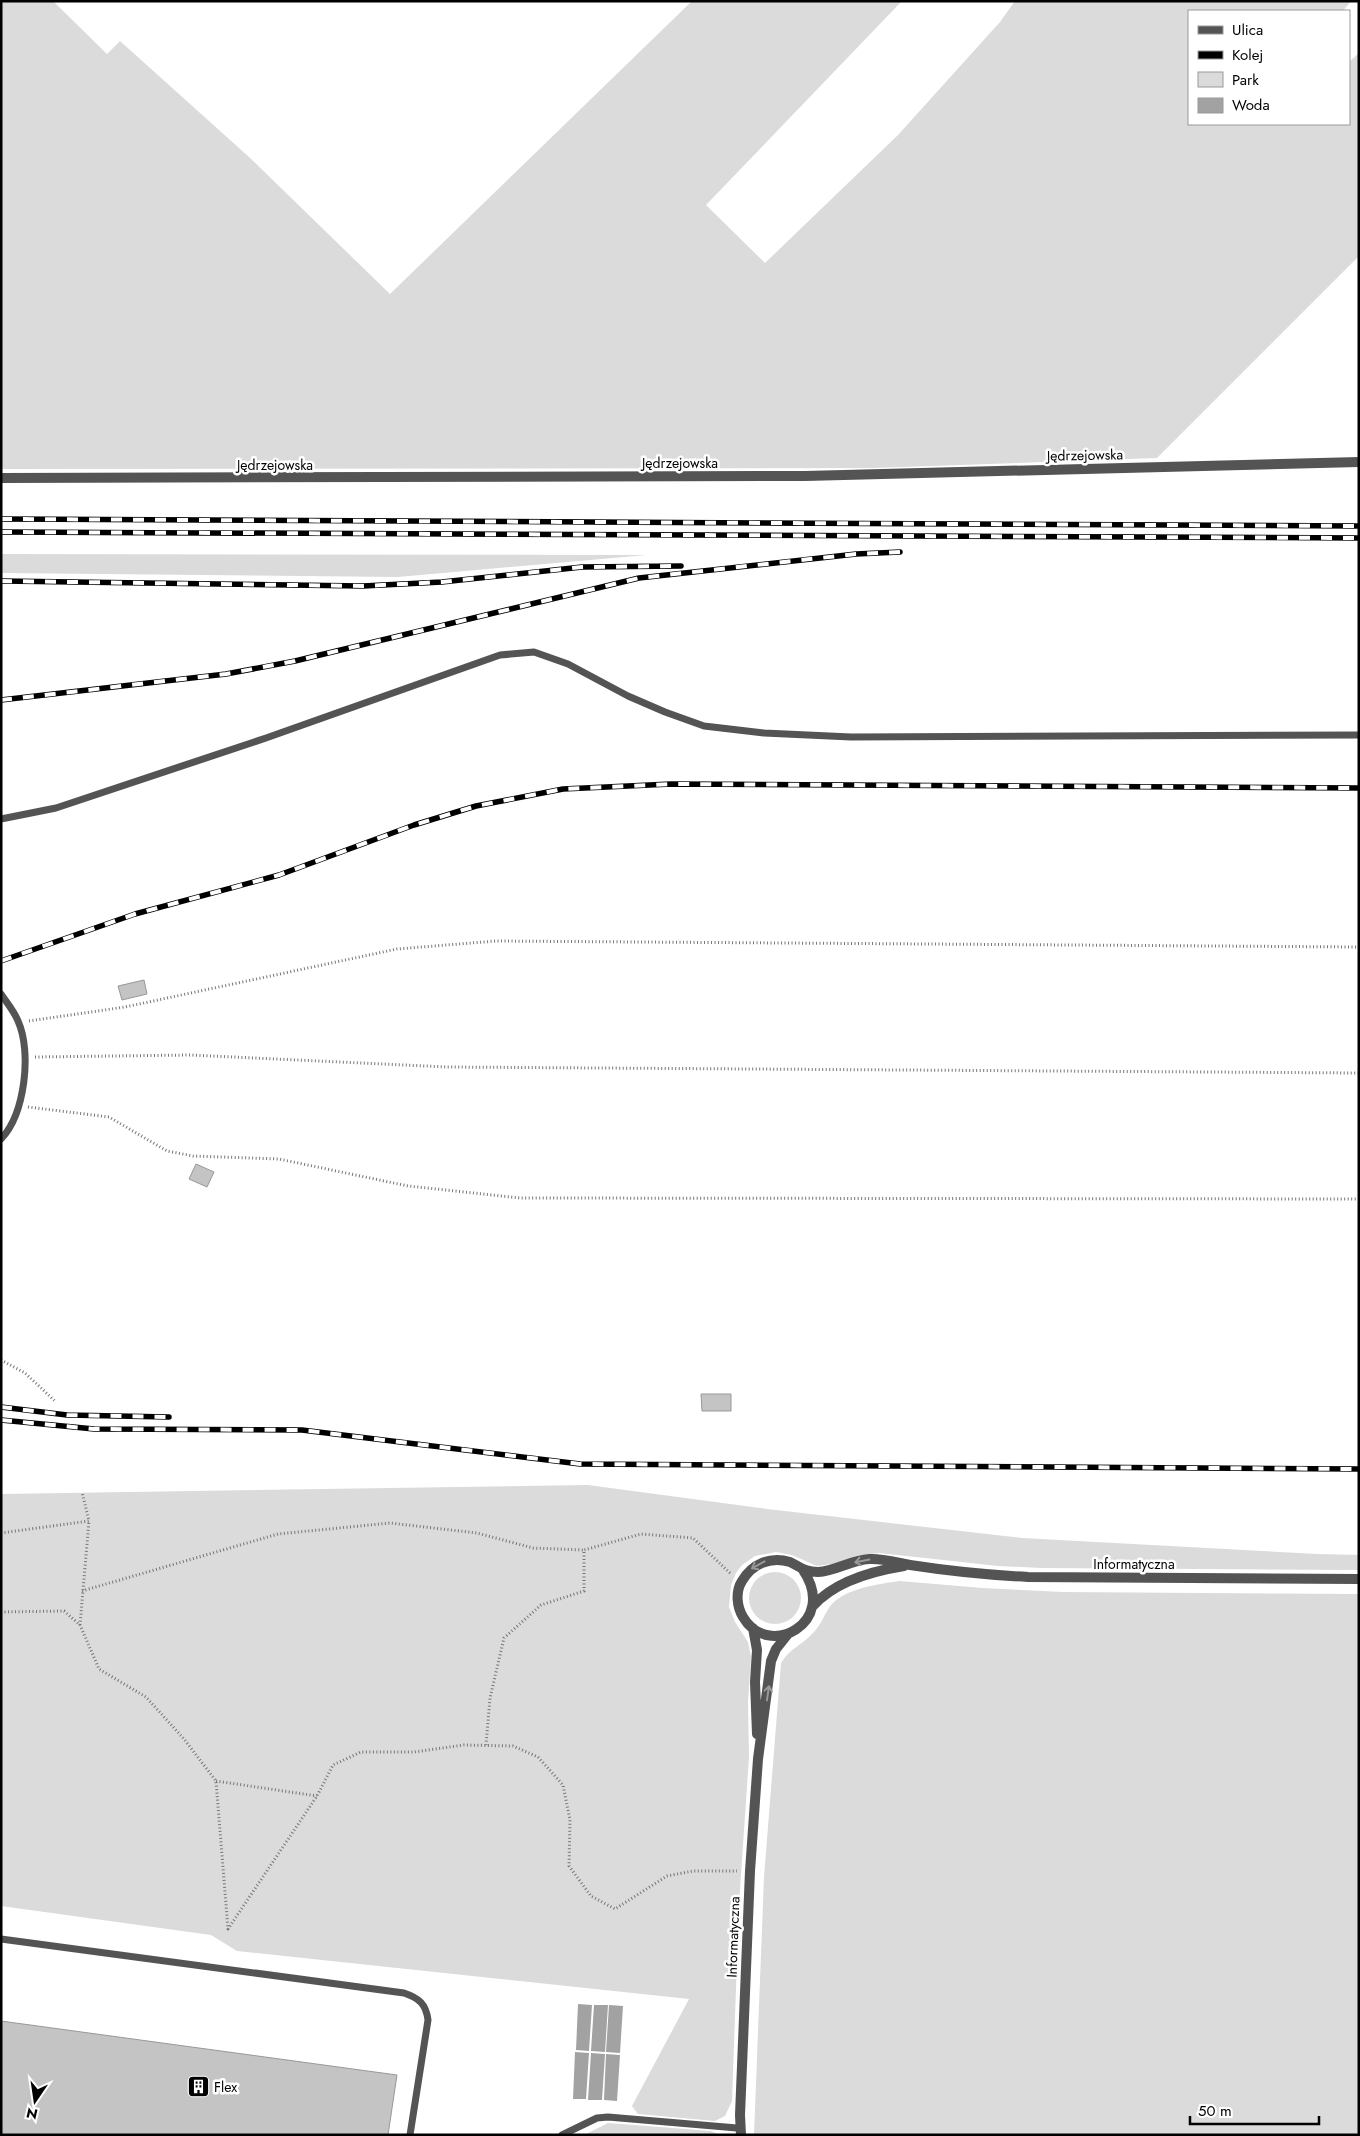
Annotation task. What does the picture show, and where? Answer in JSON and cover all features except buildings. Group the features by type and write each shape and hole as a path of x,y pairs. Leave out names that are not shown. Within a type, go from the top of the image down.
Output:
{"street":[{"name":"Jędrzejowska","path":"1,478 805,476 1359,462"},
{"name":"Informatyczna","path":"758,1759 755,1682 757,1650 753,1628 743,1618 738,1606 738,1593 740,1584 752,1568 771,1560 792,1563 803,1570 827,1571 856,1561 870,1559 1028,1577 1359,1579"},
{"name":"Informatyczna","path":"738,2133 750,1871 758,1759 771,1661 776,1649 788,1634 799,1628 808,1618 813,1606 831,1590 874,1573 910,1565"},
{"path":"803,1570 812,1587 813,1606"},
{"path":"753,1628 762,1634 775,1636 788,1634"}],"lane":[{"path":"1,819 56,808 266,738 500,655 534,652 568,664 628,696 704,726 764,733 851,737 1359,735"},
{"path":"1,994 19,1022 24,1057 23,1091 20,1105 9,1131 1,1139"},
{"path":"1,1939 404,1993 415,1997 423,2002 428,2020 410,2135"},
{"path":"562,2135 597,2118 608,2117 738,2133"}],"path":[{"path":"19,1022 125,1006 397,949 496,941 1359,947"},
{"path":"24,1057 190,1055 456,1067 1359,1073"},
{"path":"20,1105 110,1118 167,1151 193,1156 279,1159 408,1186 520,1198 1359,1199"},
{"path":"1,1360 25,1373 56,1402"},
{"path":"80,1625 88,1521 82,1492"},
{"path":"1,1533 88,1521"},
{"path":"82,1591 278,1534 390,1523 477,1533 534,1548 584,1550 641,1534 693,1538 740,1584"},
{"path":"486,1745 490,1698 504,1638 541,1604 584,1591 584,1550"},
{"path":"1,1612 64,1611 80,1625 99,1670 146,1697 184,1739 216,1781 228,1929 317,1796 333,1765 361,1752 414,1752 486,1745 513,1746 538,1757 563,1785 570,1820 569,1866 591,1896 615,1910 667,1876 693,1871 750,1871"},
{"path":"216,1781 317,1796"}],"green space":[{"path":"1,1 53,1 107,54 120,41 249,157 390,294 692,1 902,1 706,205 765,263 898,135 1000,22 1015,1 1351,1 1344,10 1188,10 1188,125 1350,125 1350,61 1359,53 1359,256 1157,458 873,468 1,469"},
{"path":"1,554 647,555 398,577 1,573"},
{"path":"588,1485 767,1509 1022,1538 1359,1555 1359,1570 1042,1568 998,1566 879,1553 856,1556 838,1563 817,1566 792,1555 776,1552 755,1556 742,1565 731,1585 729,1607 735,1622 748,1642 751,1657 748,1702 749,1757 739,1904 732,2101 725,2116 715,2121 638,2114 632,2106 689,1999 237,1951 211,1935 1,1906 1,1494"},
{"path":"770,1572 780,1572 790,1576 797,1583 801,1598 797,1613 790,1620 780,1624 770,1624 760,1620 753,1613 749,1603 749,1593 753,1583 760,1576"},
{"path":"900,1581 1063,1592 1359,1594 1359,2135 754,2135 764,1877 781,1663 788,1654 815,1631 826,1612 837,1599 863,1588"},
{"path":"608,2123 711,2131 720,2135 584,2135"}],"water":[{"path":"578,2004 592,2005 589,2051 576,2050"},
{"path":"594,2005 608,2005 605,2052 591,2051"},
{"path":"609,2005 623,2006 620,2053 606,2052"},
{"path":"575,2052 589,2053 586,2099 573,2099"},
{"path":"591,2053 605,2054 602,2100 588,2100"},
{"path":"606,2054 620,2055 617,2101 604,2100"}],"railway":[{"path":"1,519 1359,526"},
{"path":"1,532 1359,538"},
{"path":"1,700 226,674 295,661 639,578 856,554 900,552"},
{"path":"1,581 363,586 442,582 582,567 681,566"},
{"path":"1,961 135,914 279,875 414,825 476,806 563,789 671,784 1359,788"},
{"path":"1,1407 67,1415 169,1417"},
{"path":"1,1420 94,1429 302,1430 580,1464 1359,1469"}],"place":[{"name":"Flex","path":"198,2087"}]}
